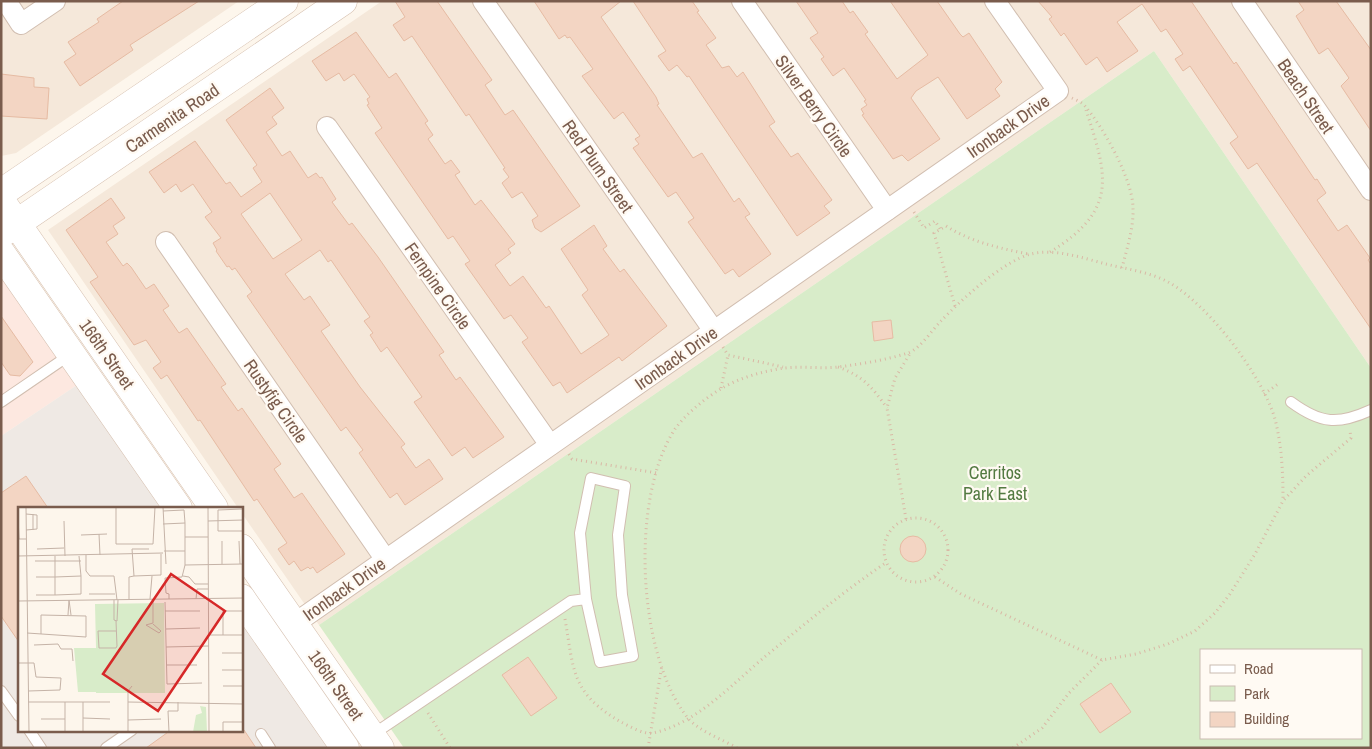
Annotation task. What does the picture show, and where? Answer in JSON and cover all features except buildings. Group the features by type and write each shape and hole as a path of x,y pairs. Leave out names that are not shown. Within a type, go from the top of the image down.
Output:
{"street":[{"path":"6,1 21,24 55,1"},
{"name":"Carmenita Road","path":"1,193 284,1"},
{"name":"Red Plum Street","path":"483,1 714,331"},
{"name":"Silver Berry Circle","path":"742,1 887,210"},
{"path":"995,1 1058,91"},
{"name":"Beach Street","path":"1242,1 1371,190"},
{"name":"Carmenita Road","path":"9,229 334,4"},
{"name":"Ironback Drive","path":"294,624 1058,91"},
{"name":"Fernpine Circle","path":"327,127 550,446"},
{"name":"166th Street","path":"1,201 9,229 213,507"},
{"name":"Rustyfig Circle","path":"166,242 386,560"},
{"name":"166th Street","path":"1,253 177,507"},
{"name":"166th Street","path":"242,549 294,624 369,744"},
{"name":"166th Street","path":"242,601 345,748"}],"lane":[{"path":"1,402 72,354"},
{"path":"1291,402 1318,418 1347,420 1371,410"},
{"path":"592,478 625,486 618,535 622,595 633,656 600,662 586,599 581,564 580,533 592,478"},
{"path":"369,744 421,702 562,606 571,601 586,599"},
{"path":"1,691 18,715"},
{"path":"30,732 41,748"},
{"path":"106,748 129,732"},
{"path":"261,734 270,748"}],"path":[{"path":"1058,91 1084,105 1109,144 1129,187 1133,206 1132,224 1122,268"},
{"path":"1050,252 1078,231 1100,201 1104,185 1098,148 1084,105"},
{"path":"904,198 924,228 935,221 940,230"},
{"path":"955,306 934,233 946,226 985,244 1029,255 1050,252 1122,268 1164,280 1186,293 1229,338 1264,394 1274,418 1283,459 1283,501"},
{"path":"887,408 895,378 912,352 955,306 982,283 1029,255"},
{"path":"714,331 728,355 721,388"},
{"path":"737,748 689,720 674,695 654,637 645,582 646,515 660,458 676,428 703,401 721,388 747,377 786,368 838,367 912,352"},
{"path":"728,355 786,368"},
{"path":"838,367 857,374 875,390 887,408 906,519"},
{"path":"1264,394 1278,384"},
{"path":"1013,748 1042,728 1069,693 1102,660 1136,654 1168,644 1195,631 1215,612 1230,594 1275,520 1283,501 1306,476 1351,438 1347,420"},
{"path":"572,459 657,473"},
{"path":"922,518 934,523 943,532 948,544 949,556 944,568 935,577 923,582 910,582 898,578 889,569 886,562 884,544 889,532 898,523 906,519 922,518"},
{"path":"562,606 577,681 585,694 613,717 630,727 651,733 689,720 837,597 886,562"},
{"path":"935,577 961,594 1102,660"},
{"path":"648,748 662,664"},
{"path":"421,702 450,748"}],"shaded area":[{"path":"1,1 239,1 16,153 1,156"},
{"path":"382,1 1371,1 1371,368 1154,51 319,625 242,513 242,507 237,507 48,230"},
{"path":"1,275 80,383 1,436"},
{"path":"80,383 165,507 18,507 18,732 242,732 242,618 331,748 1,748 1,436"}],"green space":[{"name":"Cerritos Park East","path":"1154,51 1371,368 1371,748 404,748 319,625"}]}
